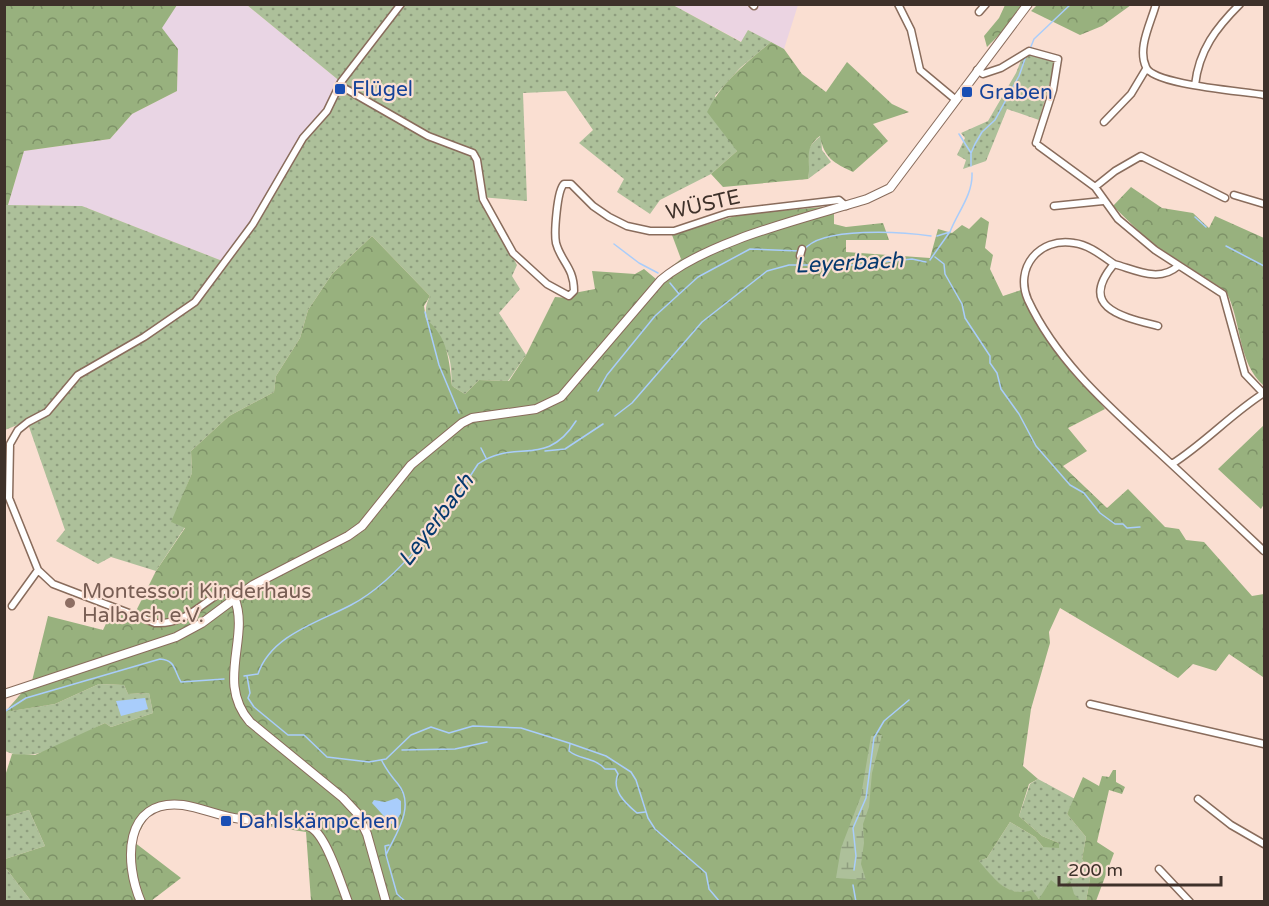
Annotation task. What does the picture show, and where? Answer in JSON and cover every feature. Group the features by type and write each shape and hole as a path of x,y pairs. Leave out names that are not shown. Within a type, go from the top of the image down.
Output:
{"main road":[{"path":"8,694 176,637 202,623 234,597 362,526 411,465 462,423 472,418 536,409 561,397 661,280 681,265 710,249 867,199 896,183 977,70 1028,4"},
{"path":"234,597 239,618 234,675 240,709 250,722 343,798 357,813 367,834 386,902"},
{"path":"141,902 132,871 130,854 133,833 148,813 172,805 183,805 238,819 296,823 314,829 324,844 348,902"}],"street":[{"path":"234,597 230,591 225,590 182,619 170,623 149,621 53,584 38,570 9,498 9,450 18,430 47,412 78,375 155,331 195,302 253,224 303,138 327,111 339,85 401,4"},
{"path":"898,4 910,30 920,70 956,100"},
{"path":"979,12 986,4"},
{"path":"1104,122 1131,94 1146,69 1144,48 1156,4"},
{"path":"1195,85 1200,60 1207,42 1240,4"},
{"path":"977,70 983,74 1002,68 1029,51 1057,57 1059,61 1038,145 1095,187 1118,219 1178,266 1223,294 1245,374 1264,394 1240,408 1200,446 1172,465"},
{"path":"1146,69 1157,78 1264,94"},
{"name":"WÜSTE","path":"339,85 428,135 469,151 477,160 483,199 513,253 547,284 569,296 574,291 572,272 558,248 555,235 559,212 557,197 564,184 571,184 593,206 609,217 627,226 650,231 674,231 728,213 839,200 846,206"},
{"path":"1095,187 1115,171 1141,156 1225,198"},
{"path":"1234,195 1264,201"},
{"path":"1054,206 1103,201"},
{"path":"1178,266 1170,274 1161,276 1114,264 1082,244 1060,243 1033,257 1025,267 1024,287 1035,313 1067,362 1087,385 1264,551"},
{"path":"800,256 802,249"},
{"path":"1114,264 1102,280 1100,294 1102,302 1124,317 1158,326"},
{"path":"12,606 38,570"},
{"path":"1090,704 1264,744"},
{"path":"1198,799 1239,830 1264,844"},
{"path":"1158,869 1190,902"}],"shaded area":[{"path":"798,4 784,49 748,30 742,42 673,5"},
{"path":"177,5 247,5 342,83 225,262 82,206 8,205 24,151 110,139 132,114 177,91 178,49 161,28"}],"green space":[{"path":"4,5 177,5 162,28 178,49 177,91 132,114 110,139 24,151 8,205 5,205"},
{"path":"247,5 673,5 741,42 748,30 771,42 740,68 715,96 737,151 711,174 660,200 650,214 617,192 624,179 579,143 593,130 566,91 523,93 527,201 480,197 517,265 512,276 520,289 499,313 526,355 508,381 479,380 465,394 452,386 449,356 427,319 427,304 430,296 372,236 332,274 308,310 300,338 276,376 274,392 229,416 191,451 192,473 172,522 185,527 156,571 111,557 98,564 56,541 65,530 27,421 5,430 5,205 82,206 225,262 342,83"},
{"path":"1005,5 1024,5 1009,25 987,47 984,36 999,18"},
{"path":"1037,5 1131,5 1102,26 1080,35 1031,11"},
{"path":"771,42 784,49 802,74 826,92 847,62 892,104 909,112 873,124 888,141 853,172 840,166 827,155 820,136 814,141 809,151 808,179 723,187 711,174 737,151 707,112 727,82"},
{"path":"1024,53 1048,57 1056,62 1039,120 1007,109 986,161 963,169 966,160 957,155 965,138 961,133 988,121 1016,73"},
{"path":"821,136 822,150 831,162 808,179 809,151"},
{"path":"1131,187 1162,208 1193,213 1209,228 1215,216 1264,238 1264,386 1255,376 1244,354 1226,291 1150,242 1113,206"},
{"path":"834,206 834,224 846,227 883,223 889,240 846,240 846,252 930,258 938,229 952,233 962,225 969,229 981,217 989,222 985,248 993,255 990,269 1003,296 1021,290 1043,332 1060,358 1092,394 1050,337 1105,409 1068,428 1087,451 1063,466 1107,508 1128,489 1165,527 1179,529 1186,540 1204,542 1252,596 1264,594 1263,677 1229,654 1216,671 1193,664 1178,678 1060,608 1049,632 1050,643 1031,709 1023,766 1038,779 1029,784 1019,816 1042,836 1059,843 1059,848 1043,847 1035,837 1010,822 987,858 979,861 1008,889 1016,892 1032,890 1039,899 1051,880 1061,888 1070,880 1074,894 1081,901 311,901 306,832 227,820 185,808 165,809 148,816 134,842 181,878 151,901 31,901 5,867 5,859 45,846 29,810 5,817 5,776 12,754 35,755 105,723 111,727 153,713 149,693 128,694 124,685 99,684 55,704 5,712 32,681 48,616 103,630 113,609 133,617 156,571 185,528 171,522 192,473 191,451 229,416 274,392 276,376 300,338 308,310 332,274 372,236 430,296 424,306 426,319 443,341 452,386 465,394 479,380 509,381 526,355 555,297 569,298 574,293 595,289 592,271 635,274 644,269 656,279 681,259 672,235 742,214"},
{"path":"1264,425 1264,504 1261,509 1218,469"},
{"path":"99,684 124,685 128,694 149,693 153,713 111,727 105,723 69,742 43,752 17,755 5,751 4,712 55,704"},
{"path":"882,735 872,773 869,807 863,824 864,843 861,864 866,880 836,878 841,848 861,796 871,736"},
{"path":"1113,770 1116,770 1116,782 1125,787 1122,794 1109,790 1097,842 1114,853 1096,901 1086,901 1091,873 1082,859 1086,837 1067,814 1083,777 1099,786 1102,776 1109,777"},
{"path":"1038,779 1075,799 1067,814 1086,837 1082,859 1091,873 1086,901 1081,901 1061,888 1039,899 1032,891 1015,892 995,880 978,861 987,858 1010,822 1035,837 1043,847 1059,843 1042,836 1019,816 1030,784"},
{"path":"29,810 45,846 5,859 5,817"},
{"path":"5,867 31,901 5,901"}],"water":[{"path":"145,698 148,709 121,716 116,701"},
{"path":"397,798 401,801 401,813 395,823 391,824 372,803 374,800 385,802"}],"waterway":[{"name":"Leyerbach","path":"1030,49 1034,39 1071,4"},
{"name":"Leyerbach","path":"971,166 971,153 975,144 982,132 995,120 1019,76 1026,56"},
{"path":"959,134 971,153"},
{"name":"Leyerbach","path":"937,236 950,232 970,189 972,173"},
{"path":"1195,217 1206,227"},
{"name":"Leyerbach","path":"804,250 813,242 845,234 883,232 931,236"},
{"path":"930,260 949,233"},
{"path":"614,244 639,263 658,273"},
{"path":"1226,246 1264,266"},
{"name":"Leyerbach","path":"598,391 607,375 655,316 698,277 750,249 799,251"},
{"path":"935,257 944,264 945,274 962,304 965,318 990,356 990,363 997,373 1001,389 1019,414 1036,446 1070,485 1084,493 1100,513 1115,524 1123,524 1127,528 1140,527"},
{"name":"Leyerbach","path":"615,416 632,403 702,322 767,271 789,265 855,265 912,259 926,262"},
{"path":"670,283 679,294"},
{"path":"425,312 439,365 459,413"},
{"name":"Leyerbach","path":"244,676 258,674 264,661 274,649 297,631 351,605 388,579 438,522 478,464 505,453 542,449 565,436 576,421"},
{"path":"545,451 565,449 603,424"},
{"path":"481,448 486,458"},
{"name":"Leyerbach","path":"4,712 26,698 160,659 172,664 181,682 224,679"},
{"path":"247,676 250,693 248,698 254,707 288,735 304,735 327,757 369,762 386,759 411,735 431,727 449,733 473,726 521,728 606,756 631,772 636,780 648,818 655,829 706,873 709,889 720,902"},
{"path":"854,870 856,856 853,828 866,798 874,738 884,721 909,700"},
{"path":"402,750 455,749 487,742"},
{"path":"570,744 569,751 573,754 596,762 605,769 615,769 618,774 616,785 620,796 637,813 645,812"},
{"path":"382,761 398,784 405,802 402,822 386,855 397,894 406,902"},
{"path":"386,854 385,846 389,845"},
{"path":"853,885 856,902"}],"place":[{"name":"Flügel","path":"340,89"},
{"name":"Graben","path":"967,92"},
{"name":"Montessori Kinderhaus Halbach e.V.","path":"70,603"},
{"name":"Dahlskämpchen","path":"226,821"}]}
